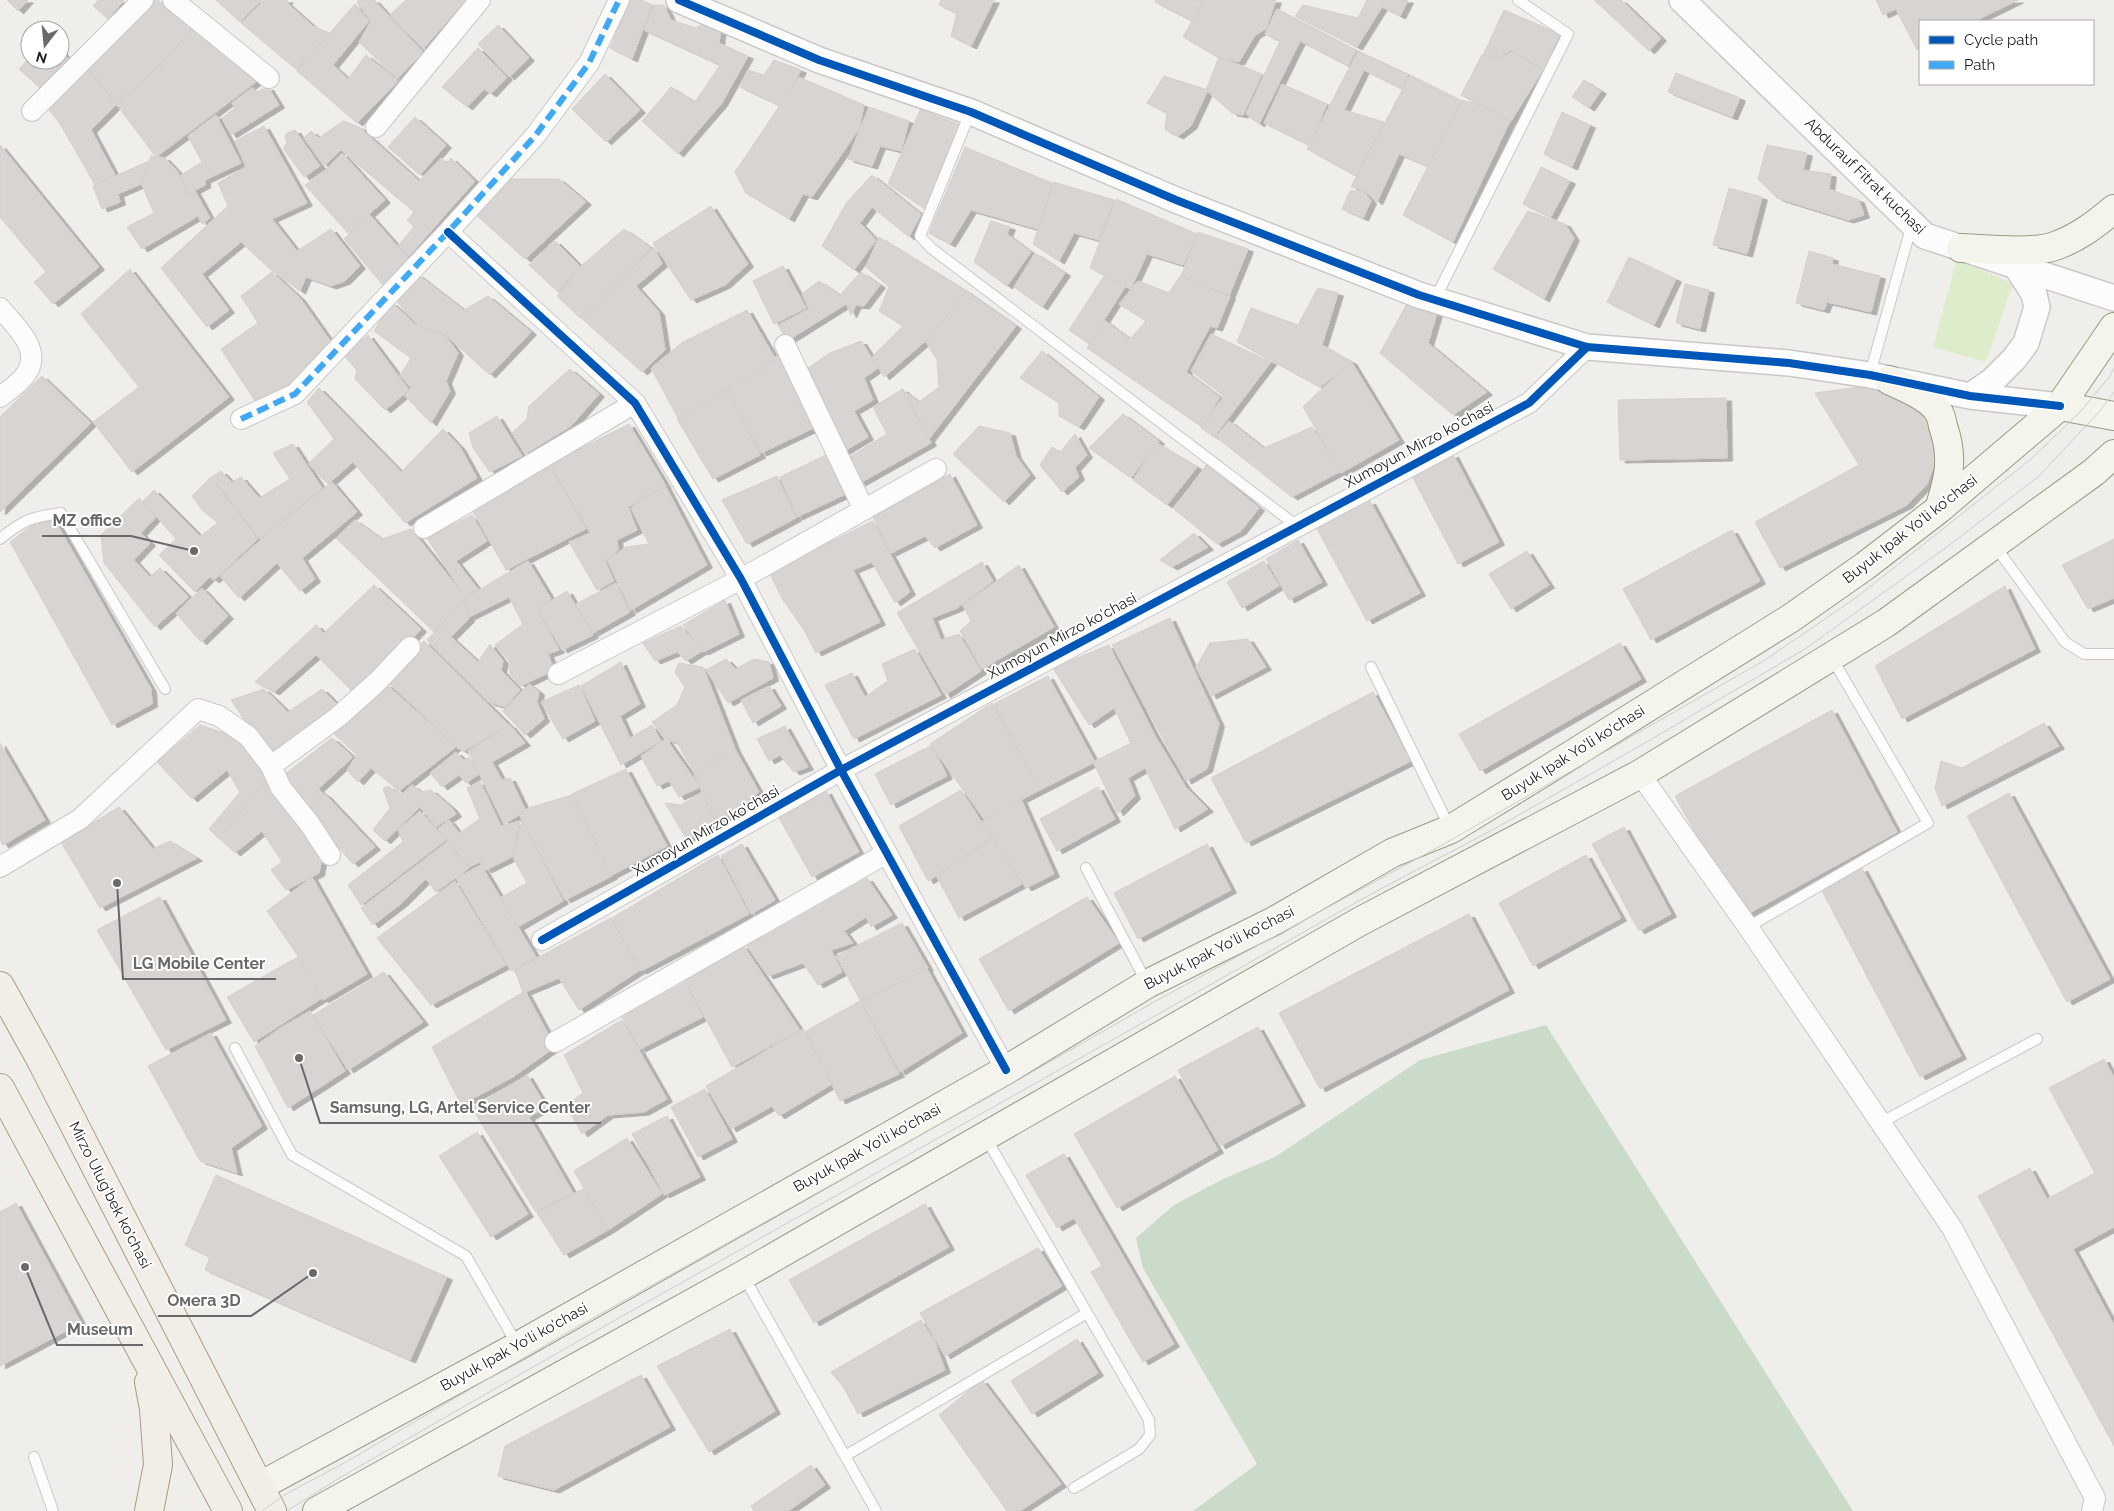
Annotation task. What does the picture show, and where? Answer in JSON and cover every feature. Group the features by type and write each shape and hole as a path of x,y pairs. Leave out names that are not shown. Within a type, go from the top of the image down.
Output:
{"main road":[{"path":"1961,248 2017,250 2054,247 2091,228 2114,209"},
{"name":"Buyuk Ipak Yo'li ko'chasi","path":"260,1486 518,1346 1006,1070 1147,984 1274,921 1392,853 1451,829 1790,618 1865,566 1939,509 2060,406 2114,327"},
{"path":"1880,378 1926,400 1938,412 1947,438 1950,461 1948,480 1939,509"},
{"path":"2060,406 2114,416"},
{"path":"317,1511 743,1275 1359,922 1640,774 1886,623 2094,472 2114,454"},
{"path":"2054,501 2114,481"},
{"name":"Mirzo Ulug'bek ko'chasi","path":"0,986 41,1060 272,1511"},
{"path":"0,1088 144,1356 220,1508 260,1486"},
{"path":"144,1356 154,1409 158,1465 149,1511"}],"street":[{"path":"32,111 143,0"},
{"path":"173,0 269,78"},
{"path":"376,127 480,0"},
{"path":"241,419 295,394 536,136 589,62 619,0"},
{"path":"679,0 819,60 971,112 1176,200 1435,300 1587,347 1788,363 1880,378 1970,396 2060,406"},
{"name":"Abdurauf Fitrat kuchasi","path":"1682,0 1925,236 2114,298"},
{"path":"448,232 635,403 741,579 841,770 1006,1070"},
{"path":"1970,396 1992,381 2026,342 2037,307 2034,294 2016,266"},
{"path":"0,308 28,342 32,359 26,375 0,398"},
{"path":"786,345 864,510"},
{"name":"Xumoyun Mirzo ko'chasi","path":"542,940 841,770 1528,403 1587,347"},
{"path":"424,528 635,403"},
{"path":"558,674 741,579 936,469"},
{"path":"272,766 338,717 378,681 410,646"},
{"path":"0,867 80,819 198,709 218,716 248,736 272,766 280,788 309,823 330,855"},
{"path":"1640,774 1748,926 1952,1228 2095,1498 2092,1511"},
{"path":"555,1042 887,853"}],"lane":[{"path":"1435,300 1568,34 1518,0"},
{"path":"971,112 920,236 939,254 1297,526"},
{"path":"1880,378 1913,224"},
{"path":"0,539 21,522 36,516 61,513 165,689"},
{"path":"1994,545 2065,642 2084,654 2114,654"},
{"path":"1748,926 1928,823 1831,657"},
{"path":"1371,667 1451,829"},
{"path":"1086,868 1147,984"},
{"path":"1880,1123 2038,1039"},
{"path":"235,1048 292,1155 466,1256 518,1346"},
{"path":"985,1136 1149,1420 1150,1435 1139,1449 1074,1488"},
{"path":"743,1275 876,1511"},
{"path":"845,1456 1087,1313"},
{"path":"34,1457 53,1511"}],"green space":[{"path":"1957,259 2013,284 1986,362 1933,347"},
{"path":"1546,1025 1853,1511 1193,1511 1257,1464 1143,1268 1136,1238 1174,1205 1223,1179 1275,1157 1420,1060"}],"building":[{"path":"7,0 28,0 18,11"},
{"path":"98,0 124,0 108,19 93,6"},
{"path":"152,0 158,0 191,28 175,50 118,104 88,69 131,27"},
{"path":"216,0 262,0 240,22"},
{"path":"264,0 288,0 286,2 313,26 329,33 297,70 241,23"},
{"path":"359,0 374,0 423,52 397,79 359,42 371,21 357,3"},
{"path":"406,0 466,0 423,49 390,15"},
{"path":"630,0 641,0 652,5 632,59 610,48"},
{"path":"941,0 994,0 971,46 951,36 957,13 939,5"},
{"path":"1156,0 1205,0 1194,22 1155,2"},
{"path":"1204,0 1276,0 1266,29 1255,35 1239,62 1219,58 1183,37"},
{"path":"1367,0 1408,0 1400,16 1382,7 1357,47 1295,16 1303,5 1358,18"},
{"path":"1594,0 1621,0 1661,38 1649,51"},
{"path":"1876,0 2018,0 1977,20 1919,20 1919,49 1917,50 1896,9 1883,15"},
{"path":"355,4 369,21 333,65 348,79 366,55 398,81 357,123 297,71"},
{"path":"654,5 664,5 671,20 696,28 704,23 721,28 719,43 748,56 722,103 678,154 642,121 671,87 695,102 720,65 644,30"},
{"path":"1277,9 1356,50 1348,66 1300,41 1259,124 1246,114 1280,41 1265,34"},
{"path":"1504,10 1560,34 1544,70 1511,50 1499,57 1483,55"},
{"path":"199,25 256,82 156,157 117,105 159,67 192,29"},
{"path":"498,25 529,58 509,77 478,44"},
{"path":"478,48 507,77 491,94 484,89 467,107 442,87"},
{"path":"1358,51 1408,74 1402,89 1364,70 1344,110 1384,122 1356,176 1307,149"},
{"path":"1512,52 1543,70 1511,121 1461,95 1482,55 1499,58"},
{"path":"1219,57 1262,74 1243,115 1232,113 1206,90"},
{"path":"774,60 801,70 781,106 740,87 748,70 764,75"},
{"path":"85,67 117,104 91,130 115,175 95,185 59,122 47,108"},
{"path":"20,70 57,70 40,88"},
{"path":"1676,73 1740,98 1732,117 1668,92"},
{"path":"605,74 640,110 606,142 572,109"},
{"path":"1410,75 1462,101 1428,166 1399,154 1377,202 1364,190 1351,187"},
{"path":"1164,76 1208,90 1191,126 1178,136 1165,130 1167,113 1147,103"},
{"path":"799,77 864,105 859,129 812,197 803,194 789,219 746,193 735,172"},
{"path":"1584,80 1601,91 1589,108 1572,97"},
{"path":"1282,84 1327,104 1309,145 1264,123"},
{"path":"268,87 279,105 231,135 222,118 235,108 232,103 252,88 257,92"},
{"path":"1462,100 1484,106 1510,121 1453,242 1403,215"},
{"path":"869,107 909,121 901,151 880,146 872,166 848,159"},
{"path":"920,110 961,125 925,209 888,184"},
{"path":"1562,112 1590,125 1572,167 1544,154"},
{"path":"216,115 241,163 205,180 205,185 188,194 181,175 202,162 188,136"},
{"path":"415,117 446,145 420,175 388,147"},
{"path":"343,121 359,127 419,181 441,158 447,163 451,158 475,181 409,256 398,246 414,227 407,220 414,212 341,150 324,166 304,138 311,131 319,138"},
{"path":"264,126 307,203 272,219 297,251 331,229 360,266 345,281 331,286 306,277 300,291 270,269 241,242 202,274 229,310 207,327 161,268 228,206 218,183 246,167 235,141"},
{"path":"295,130 320,166 304,177 283,148 287,143 285,137 287,133"},
{"path":"0,145 99,267 53,304 34,282 46,272 0,217"},
{"path":"1767,145 1807,153 1803,170 1831,174 1829,189 1859,200 1864,215 1848,220 1777,198 1758,179"},
{"path":"965,147 1052,183 1038,229 971,210 950,244 929,233"},
{"path":"342,153 385,200 348,233 305,185 323,172"},
{"path":"151,156 165,158 178,172 188,195 195,191 210,218 202,224 198,216 142,249 127,227 154,213 142,185"},
{"path":"149,161 141,184 118,194 120,202 102,209 93,186"},
{"path":"1541,167 1570,181 1551,217 1523,204"},
{"path":"872,175 921,214 909,237 872,207 860,223 876,240 854,270 822,246 847,202"},
{"path":"507,179 559,179 586,202 525,259 472,211"},
{"path":"1054,182 1114,200 1099,240 1074,233 1059,261 1033,244"},
{"path":"1729,188 1762,197 1747,254 1713,245"},
{"path":"1350,191 1364,191 1371,201 1363,218 1342,209"},
{"path":"1116,199 1197,234 1183,265 1147,254 1131,288 1090,268"},
{"path":"711,206 748,264 725,285 691,300 653,243"},
{"path":"1528,211 1565,224 1574,238 1544,299 1493,269"},
{"path":"369,214 408,258 383,285 344,239"},
{"path":"991,221 1010,227 1007,234 1031,252 1007,286 974,262"},
{"path":"624,229 651,248 580,318 557,296 579,268"},
{"path":"1198,232 1248,249 1229,296 1181,276"},
{"path":"879,237 966,291 929,338 884,377 872,357 903,326 879,311 889,287 866,267"},
{"path":"555,241 580,266 558,292 529,265"},
{"path":"654,247 662,264 636,286 659,312 665,350 642,372 580,317"},
{"path":"1809,251 1833,258 1832,264 1880,276 1871,312 1827,302 1824,310 1796,303"},
{"path":"1035,253 1065,273 1042,307 1014,287"},
{"path":"1629,257 1676,279 1654,325 1607,302"},
{"path":"783,266 806,308 774,324 753,281"},
{"path":"130,269 229,397 132,472 93,422 139,387 81,314"},
{"path":"272,272 300,298 331,342 293,382 255,401 221,349 258,323 241,296"},
{"path":"861,272 880,285 864,306 856,305 851,315 846,304 787,341 778,325 809,309 802,294 819,281 840,295"},
{"path":"417,274 464,310 488,296 531,332 490,375 447,336 415,322 393,297"},
{"path":"1104,276 1125,287 1089,344 1069,330"},
{"path":"1180,276 1230,296 1217,328 1210,326 1186,372 1220,397 1202,427 1087,348 1104,320 1130,339 1146,321 1119,304 1138,281 1169,293"},
{"path":"1685,284 1709,290 1700,329 1676,323"},
{"path":"1318,288 1338,293 1322,345 1352,362 1320,387 1237,342 1251,308 1298,325"},
{"path":"966,291 1016,326 929,439 901,389 919,402 939,387 937,360 926,342"},
{"path":"391,302 415,324 446,336 458,353 446,381 450,391 431,423 405,396 411,388 400,375 411,358 374,331"},
{"path":"1408,302 1438,310 1428,343 1487,392 1453,415 1380,353"},
{"path":"747,310 776,360 678,418 651,368 683,342"},
{"path":"1211,334 1271,362 1214,437 1201,428 1224,396 1191,371"},
{"path":"368,335 409,390 385,410 355,379 357,370 343,355"},
{"path":"861,341 878,368 864,378 873,400 854,411 868,437 843,452 802,372 830,353"},
{"path":"1042,351 1099,397 1079,427 1059,416 1059,403 1020,378"},
{"path":"783,352 820,425 761,453 727,390"},
{"path":"1351,361 1399,440 1341,473 1303,407"},
{"path":"570,369 599,394 571,426 525,454 512,433 527,419 529,406"},
{"path":"42,376 91,423 0,512 0,417"},
{"path":"1881,384 1932,409 1940,450 1927,484 1907,505 1780,568 1755,522 1859,465 1815,393"},
{"path":"319,388 401,472 443,429 460,447 477,478 405,523 353,462 328,484 308,464 334,439 307,402"},
{"path":"727,389 760,455 713,479 677,419"},
{"path":"903,389 931,443 860,483 848,458 887,434 873,407"},
{"path":"1726,398 1727,458 1620,460 1618,400"},
{"path":"1123,414 1159,441 1131,478 1089,448"},
{"path":"497,416 522,456 490,472 473,448 469,433"},
{"path":"1229,421 1264,448 1312,427 1341,471 1292,497 1216,437"},
{"path":"629,424 666,486 628,507 637,530 617,540 618,550 605,561 614,581 597,590 569,542 590,533 550,464"},
{"path":"979,426 1010,433 1016,456 1030,475 1004,502 953,454"},
{"path":"1075,434 1087,455 1075,468 1079,477 1062,492 1040,465 1052,447 1060,452"},
{"path":"1157,443 1197,467 1167,505 1133,480"},
{"path":"293,444 322,488 260,539 212,477 221,471 232,482 241,477 259,498 290,479 273,453"},
{"path":"1453,454 1499,542 1458,564 1412,476"},
{"path":"826,455 850,492 797,517 780,477"},
{"path":"1207,464 1259,508 1241,531 1217,544 1174,509"},
{"path":"549,465 586,529 506,570 472,510"},
{"path":"950,474 977,525 935,548 925,536 891,553 873,517"},
{"path":"777,476 796,518 747,544 722,500"},
{"path":"211,477 258,539 214,580 210,577 195,592 159,555 176,539 143,501 154,490 200,536 218,523 203,511 192,496"},
{"path":"332,482 357,512 302,558 315,579 300,591 277,563 239,598 220,576 273,529"},
{"path":"666,487 707,565 631,610 607,560 626,547 649,544 631,508 648,494"},
{"path":"139,498 156,517 141,533 150,543 134,560 150,577 160,568 189,597 155,627 104,563 101,535"},
{"path":"1370,501 1420,593 1367,621 1317,529"},
{"path":"472,515 487,541 456,561 478,589 465,597 427,538"},
{"path":"54,519 151,689 152,704 112,725 10,542 31,526"},
{"path":"355,520 382,539 411,529 466,598 434,632 336,538"},
{"path":"873,521 910,592 895,603 872,562 853,570 880,622 816,653 804,630 783,600 769,572"},
{"path":"1732,530 1760,581 1651,640 1623,589"},
{"path":"1194,533 1208,547 1172,567 1160,560"},
{"path":"2114,539 2114,598 2088,609 2062,565"},
{"path":"1298,540 1322,582 1289,600 1266,559"},
{"path":"1527,551 1549,585 1511,609 1489,574"},
{"path":"528,561 551,599 538,610 559,650 548,654 554,670 521,686 510,674 510,662 495,645 523,624 509,597 469,617 465,598"},
{"path":"1264,561 1279,586 1242,608 1227,582"},
{"path":"982,562 993,581 957,608 932,618 941,640 959,634 981,671 945,695 897,613"},
{"path":"1019,565 1054,627 982,669 960,631 971,621 963,605"},
{"path":"616,583 630,612 593,633 576,604"},
{"path":"374,585 421,629 380,674 356,695 316,655 274,692 255,682 316,625 324,633"},
{"path":"2005,586 2035,649 1902,719 1875,666"},
{"path":"202,588 228,616 201,642 176,613"},
{"path":"567,591 593,635 562,650 538,609"},
{"path":"464,600 469,619 451,637 478,662 490,644 503,661 501,670 520,690 505,707 488,702 427,640"},
{"path":"725,600 739,634 703,652 683,625"},
{"path":"1170,618 1219,724 1207,769 1186,781 1112,645"},
{"path":"681,626 702,651 686,661 677,652 655,661 643,643"},
{"path":"1248,639 1266,667 1211,696 1196,667 1210,643"},
{"path":"424,641 509,725 464,751 456,747 388,682"},
{"path":"1620,643 1641,679 1480,771 1459,734"},
{"path":"1109,645 1154,734 1185,786 1208,809 1175,829 1145,768 1128,778 1135,796 1118,813 1093,762 1131,743 1114,708 1089,725 1053,668"},
{"path":"915,649 941,695 854,739 825,685 852,673 865,697 888,681 882,664"},
{"path":"726,659 736,669 754,659 769,662 773,678 728,703 706,670"},
{"path":"621,662 640,704 620,716 630,738 652,725 661,741 621,765 581,686"},
{"path":"679,663 703,667 735,749 695,774 677,743 664,738 652,722 677,705 685,687 675,672"},
{"path":"1048,676 1095,762 1040,790 994,704"},
{"path":"386,684 456,747 399,791 371,768 358,782 347,770 357,755 334,734"},
{"path":"529,684 539,692 537,702 544,719 525,735 503,711"},
{"path":"579,685 595,721 563,739 541,702"},
{"path":"769,686 781,706 753,723 741,700"},
{"path":"264,689 288,712 322,689 337,704 270,757 231,700"},
{"path":"1373,692 1411,761 1246,843 1211,778"},
{"path":"992,703 1040,790 984,819 930,744"},
{"path":"1832,710 1897,832 1742,917 1675,796"},
{"path":"2044,723 2059,746 1942,806 1935,788 1941,761 1962,768"},
{"path":"200,725 242,739 266,780 219,839 209,829 240,792 227,770 192,799 157,762"},
{"path":"510,725 525,743 492,762 502,780 510,778 526,811 504,824 468,751"},
{"path":"785,726 808,767 794,772 780,755 769,761 757,739"},
{"path":"332,738 353,757 318,789 324,794 306,811 280,778"},
{"path":"666,739 700,787 679,797 669,781 657,786 641,756"},
{"path":"0,743 45,820 3,845 0,840"},
{"path":"932,745 947,776 891,805 875,774"},
{"path":"735,749 759,792 716,823 694,774"},
{"path":"456,752 464,760 469,757 479,774 466,783 459,775 442,787 430,773"},
{"path":"626,769 667,846 612,875 572,794"},
{"path":"267,778 323,852 319,873 286,890 271,870 282,862 262,831 235,853 219,838"},
{"path":"480,781 501,826 520,821 512,857 486,870 480,862 469,867 438,829 449,820 459,833 480,819 467,788"},
{"path":"412,785 421,792 431,790 452,808 456,814 436,827 420,807 385,841 373,830 390,808 383,789 388,786 401,795"},
{"path":"1098,787 1115,819 1057,851 1040,819"},
{"path":"961,790 992,838 928,881 899,826"},
{"path":"826,791 859,852 812,877 778,816"},
{"path":"701,793 716,822 687,840 665,803 681,805"},
{"path":"2009,793 2110,979 2067,1002 1967,816"},
{"path":"325,794 375,847 353,864 307,812"},
{"path":"572,795 612,876 565,900 520,816 528,808"},
{"path":"1021,799 1054,874 1026,888 981,822"},
{"path":"119,807 153,849 170,841 197,858 100,908 61,842"},
{"path":"420,811 446,840 361,905 348,885 403,842 398,830"},
{"path":"522,820 563,901 518,927 500,898 527,883 513,857"},
{"path":"1624,827 1671,914 1639,931 1592,844"},
{"path":"993,839 1022,884 959,918 936,875"},
{"path":"447,842 469,868 436,892 426,879 402,903 373,925 361,908"},
{"path":"742,844 775,900 751,914 721,856"},
{"path":"1207,844 1231,890 1138,939 1114,893"},
{"path":"718,855 749,914 641,971 612,918"},
{"path":"1586,855 1621,918 1533,966 1499,903"},
{"path":"481,865 536,957 511,971 456,878"},
{"path":"1862,868 1961,1056 1920,1077 1821,889"},
{"path":"312,877 367,974 323,1000 300,959 267,911"},
{"path":"867,878 892,915 871,927 866,917 844,931 853,943 831,950 842,972 818,985 803,963 768,976 747,946"},
{"path":"455,881 506,965 431,1005 377,938"},
{"path":"160,897 226,1020 166,1050 97,930"},
{"path":"1087,897 1119,943 1009,1011 979,959"},
{"path":"1469,914 1509,990 1320,1089 1279,1013"},
{"path":"611,918 640,970 579,1010 559,978 523,993 515,970"},
{"path":"902,923 928,968 862,1003 836,956"},
{"path":"743,945 800,1030 732,1067 685,981"},
{"path":"298,957 322,998 254,1042 227,997"},
{"path":"927,969 962,1033 900,1072 861,1001"},
{"path":"384,972 423,1022 348,1070 313,1015"},
{"path":"685,982 703,1017 640,1049 622,1017"},
{"path":"525,991 555,1047 513,1077 461,1105 432,1047"},
{"path":"860,1001 899,1074 840,1101 806,1031"},
{"path":"310,1011 345,1071 288,1108 255,1046 282,1027"},
{"path":"622,1020 667,1099 644,1112 608,1115 582,1134 566,1105 583,1093 564,1055"},
{"path":"1258,1027 1300,1103 1220,1146 1178,1070"},
{"path":"803,1029 832,1084 779,1116 772,1106 731,1129 706,1086"},
{"path":"211,1033 262,1126 231,1148 237,1173 200,1161 148,1066"},
{"path":"2104,1059 2114,1078 2114,1227 2073,1249 2114,1325 2114,1446 1978,1196 2030,1168 2047,1199 2095,1173 2049,1088"},
{"path":"527,1075 546,1107 529,1117 573,1193 536,1212 472,1108"},
{"path":"1175,1076 1218,1150 1117,1208 1074,1134"},
{"path":"705,1089 732,1139 698,1157 671,1107"},
{"path":"667,1116 700,1177 664,1195 632,1134"},
{"path":"477,1132 528,1214 491,1237 439,1156"},
{"path":"627,1138 662,1194 608,1230 574,1171"},
{"path":"1064,1154 1174,1344 1143,1362 1091,1272 1102,1266 1074,1218 1057,1228 1026,1175"},
{"path":"216,1175 447,1277 410,1360 205,1270 210,1257 185,1245"},
{"path":"583,1189 608,1230 564,1255 537,1213"},
{"path":"16,1203 81,1323 0,1366 0,1212"},
{"path":"925,1204 949,1247 814,1323 789,1280"},
{"path":"1038,1248 1062,1286 945,1356 920,1313"},
{"path":"921,1320 934,1340 945,1370 858,1414 844,1388 831,1372"},
{"path":"730,1329 775,1411 709,1452 657,1366"},
{"path":"1077,1339 1098,1373 1032,1414 1011,1381"},
{"path":"641,1375 670,1427 554,1490 498,1476 505,1446"},
{"path":"982,1380 1061,1484 1020,1511 1007,1511 939,1415"},
{"path":"811,1465 825,1485 788,1511 754,1511 751,1506"}],"tram line":[{"path":"262,1511 286,1494 346,1462 568,1332 987,1098 1154,1002 1444,844 1765,660 1857,597 2031,459 2082,410 2110,376 2114,368"},
{"path":"287,1511 341,1477 603,1327 1373,893 1496,828 1805,649 1951,544 2039,476 2098,413 2114,392"}],"marked path":[{"path":"241,419 295,394 448,232 535,136 589,63 619,0"}],"cycle path":[{"path":"679,0 819,60 971,112 1176,200 1419,295 1587,347 1789,363 1870,375 1970,396 2060,406"},
{"path":"448,232 635,403 741,579 841,770 1006,1070"},
{"path":"542,940 841,770 1529,403 1587,347"}],"place":[{"name":"MZ office","path":"194,551"},
{"name":"LG Mobile Center","path":"117,883"},
{"name":"Samsung, LG, Artel Service Center","path":"299,1058"},
{"name":"Museum","path":"25,1267"},
{"name":"Омега 3D","path":"313,1273"}]}
